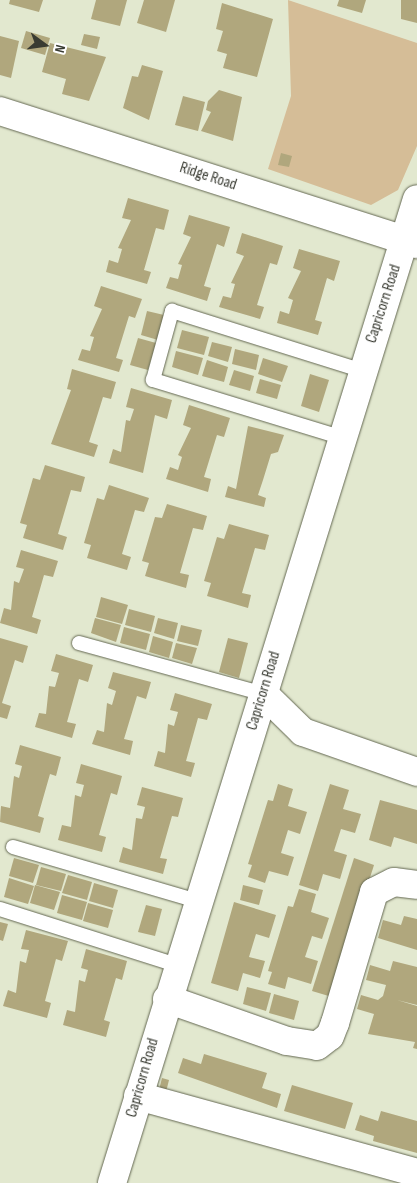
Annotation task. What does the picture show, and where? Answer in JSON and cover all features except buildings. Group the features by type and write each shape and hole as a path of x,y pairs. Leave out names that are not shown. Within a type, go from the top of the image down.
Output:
{"street":[{"name":"Ridge Road","path":"0,111 411,242"},
{"name":"Capricorn Road","path":"116,1180 138,1096 177,965 264,694 363,371 411,242 417,199"},
{"path":"264,694 303,732 417,772"},
{"path":"167,999 288,1041 317,1046 330,1036 336,1023 374,892 394,882 417,885"},
{"path":"138,1096 417,1173"}],"lane":[{"path":"343,438 153,380 172,311 363,371"},
{"path":"79,643 264,694"},
{"path":"14,847 198,901"},
{"path":"0,909 177,965"}],"shaded area":[{"path":"288,0 417,43 417,146 398,190 371,205 268,169 291,96"}]}
